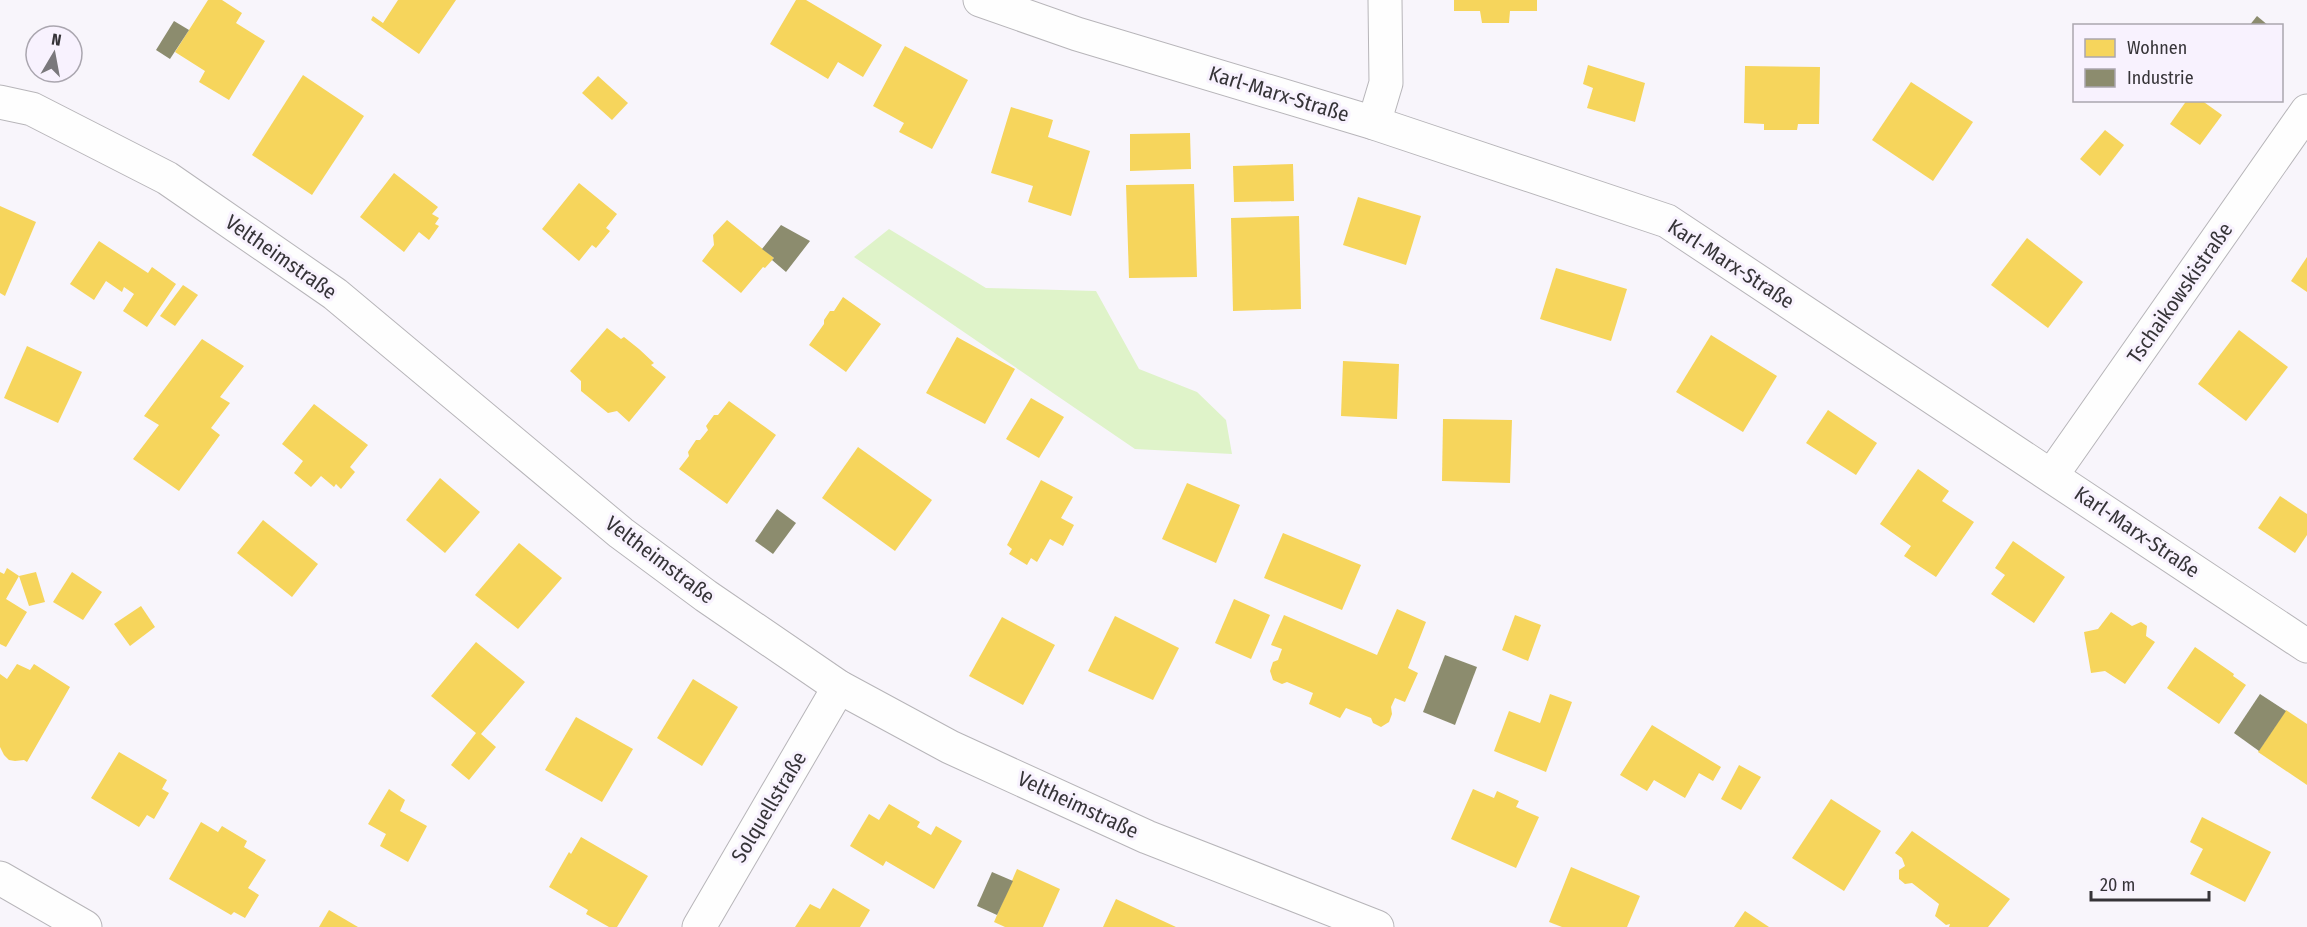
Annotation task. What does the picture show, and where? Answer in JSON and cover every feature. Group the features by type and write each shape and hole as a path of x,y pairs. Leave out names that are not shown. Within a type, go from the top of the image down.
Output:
{"street":[{"name":"Karl-Marx-Straße","path":"980,0 1077,34 1374,123 1667,221 2307,646"},
{"path":"1374,123 1386,82 1384,0"},
{"name":"Veltheimstraße","path":"0,102 32,109 167,178 335,294 621,533 706,596 839,687 950,747 1147,837 1377,927"},
{"name":"Tschaikowskistraße","path":"2052,476 2307,111"},
{"name":"Solquellstraße","path":"699,927 839,687"},
{"path":"0,878 85,927"}],"green space":[{"path":"889,229 986,288 1096,291 1139,369 1197,392 1226,420 1232,454 1135,449 854,257"}],"building: Wohnen":[{"path":"208,0 222,0 242,13 236,23 265,41 229,100 199,82 205,71 175,52"},
{"path":"398,0 456,0 419,54 371,20 373,16 383,23"},
{"path":"796,0 806,0 882,45 863,77 838,62 828,79 770,44"},
{"path":"1454,0 1537,0 1537,11 1510,11 1509,23 1482,23 1480,11 1454,11"},
{"path":"905,46 968,80 932,149 899,132 904,123 873,106"},
{"path":"1588,65 1645,83 1635,122 1587,108 1593,88 1583,84"},
{"path":"1745,66 1820,67 1819,124 1798,124 1797,130 1764,130 1764,124 1744,123"},
{"path":"303,75 364,116 312,195 252,155"},
{"path":"598,76 628,103 612,120 582,93"},
{"path":"1911,82 1973,122 1933,181 1872,140"},
{"path":"2186,102 2204,102 2222,115 2200,145 2170,124"},
{"path":"1011,107 1053,120 1048,137 1090,151 1071,216 1028,202 1033,186 991,173"},
{"path":"2105,130 2124,145 2100,176 2080,159"},
{"path":"1190,133 1191,169 1130,171 1130,134"},
{"path":"1293,164 1294,201 1234,202 1233,166"},
{"path":"394,173 438,207 432,214 439,218 435,224 439,226 429,240 419,232 404,252 360,217"},
{"path":"579,183 617,214 606,228 610,231 596,248 592,245 579,261 542,229"},
{"path":"1194,184 1197,277 1129,278 1126,185"},
{"path":"1358,197 1421,216 1406,265 1343,245"},
{"path":"0,206 36,222 5,296 0,293"},
{"path":"1299,216 1301,309 1233,311 1231,218"},
{"path":"727,220 774,258 765,268 763,267 741,293 702,261 714,245 713,235"},
{"path":"2027,238 2083,282 2048,328 1991,285"},
{"path":"99,241 148,273 152,267 176,284 147,327 123,311 134,294 124,287 122,292 106,281 94,300 70,284"},
{"path":"2307,257 2307,292 2291,281"},
{"path":"1556,268 1627,289 1611,341 1540,319"},
{"path":"183,285 198,295 175,326 160,316"},
{"path":"843,297 881,324 846,372 809,345 830,311 834,311"},
{"path":"607,328 621,339 624,337 639,349 654,363 651,365 666,377 629,422 617,411 608,413 581,391 581,381 570,371"},
{"path":"2239,330 2288,367 2246,421 2198,384"},
{"path":"1711,335 1777,376 1743,432 1676,392"},
{"path":"957,337 1015,369 985,424 926,393"},
{"path":"202,339 244,366 220,397 230,403 211,428 220,435 179,491 133,459 159,425 144,416"},
{"path":"27,346 82,372 58,423 4,398"},
{"path":"1343,361 1399,364 1397,419 1341,416"},
{"path":"1031,398 1064,417 1039,458 1006,439"},
{"path":"729,401 776,435 727,504 679,469 689,456 688,452 696,440 700,440 708,430 706,426 714,415 718,415"},
{"path":"314,404 368,445 350,467 355,472 341,489 336,484 334,487 321,476 311,487 294,473 303,461 282,444"},
{"path":"1828,410 1877,443 1856,475 1806,443"},
{"path":"1443,419 1512,420 1510,483 1442,481"},
{"path":"858,447 932,500 895,551 822,498"},
{"path":"1918,469 1949,491 1942,501 1974,522 1936,577 1904,556 1911,546 1880,524"},
{"path":"440,478 480,512 445,553 406,520"},
{"path":"1041,480 1073,497 1061,518 1074,525 1063,546 1050,539 1037,562 1031,558 1027,565 1009,554 1012,549 1007,545"},
{"path":"1187,483 1240,505 1216,563 1162,539"},
{"path":"2280,496 2307,514 2307,535 2295,553 2258,528"},
{"path":"263,520 318,564 292,597 237,553"},
{"path":"1283,533 1361,565 1342,610 1264,578"},
{"path":"2013,541 2065,577 2034,623 1991,594 2005,575 1995,568"},
{"path":"519,543 562,578 518,629 475,595"},
{"path":"7,568 19,576 6,599 27,612 6,647 0,644 0,572 4,574"},
{"path":"36,572 45,602 29,606 19,576"},
{"path":"72,572 102,592 83,620 53,602"},
{"path":"1234,599 1270,615 1251,659 1215,643"},
{"path":"141,606 155,627 130,646 114,624"},
{"path":"1397,609 1426,622 1408,668 1418,673 1405,702 1395,698 1389,722 1381,727 1373,723 1371,718 1346,708 1340,718 1309,704 1313,693 1287,682 1282,684 1273,680 1270,671 1282,649 1271,645 1284,615 1377,655"},
{"path":"2111,612 2132,626 2141,622 2147,626 2146,636 2155,642 2125,684 2105,671 2091,673 2084,632 2098,629"},
{"path":"1515,615 1541,625 1528,661 1502,650"},
{"path":"1115,616 1179,648 1153,700 1088,671"},
{"path":"1002,617 1055,645 1023,705 969,676"},
{"path":"476,642 525,682 481,734 496,747 469,780 451,765 476,733 431,696"},
{"path":"2195,647 2246,685 2219,724 2167,688"},
{"path":"17,664 30,670 34,664 70,687 27,762 9,760 0,747 0,674 7,679"},
{"path":"693,679 738,707 702,766 657,738"},
{"path":"1550,694 1572,702 1546,772 1494,751 1509,711 1540,723"},
{"path":"2286,710 2307,724 2307,785 2258,752"},
{"path":"576,717 633,749 602,802 545,770"},
{"path":"1652,725 1721,767 1713,781 1699,773 1685,798 1654,780 1647,791 1620,775"},
{"path":"119,752 167,780 162,789 169,793 154,819 147,815 139,827 91,798"},
{"path":"1739,765 1761,777 1741,810 1721,799"},
{"path":"389,789 405,800 400,811 427,826 408,862 380,846 386,834 368,824"},
{"path":"1473,789 1494,798 1497,791 1519,801 1516,807 1539,817 1516,868 1451,839"},
{"path":"1831,799 1881,831 1844,891 1792,858"},
{"path":"889,804 920,822 917,827 931,835 936,826 962,841 934,889 886,861 883,866 850,846 869,814 879,820"},
{"path":"2202,817 2271,852 2245,902 2190,874 2203,849 2190,842"},
{"path":"201,822 218,832 222,826 247,841 244,847 266,860 248,888 259,895 245,918 234,912 231,915 169,879"},
{"path":"1912,831 2010,899 1988,927 1949,927 1950,924 1946,925 1935,916 1939,904 1912,883 1905,884 1899,879 1899,870 1905,866 1902,858 1895,853"},
{"path":"581,837 648,876 617,927 609,927 586,914 588,910 549,887 569,852 571,854"},
{"path":"1571,867 1640,896 1627,927 1562,927 1549,922"},
{"path":"1017,869 1060,889 1043,927 1005,927 994,922"},
{"path":"833,888 870,910 860,927 795,927 810,904 820,909"},
{"path":"1116,899 1148,914 1176,927 1103,927"},
{"path":"329,910 358,927 319,927"},
{"path":"1745,911 1769,927 1734,927"}],"building: Industrie":[{"path":"2257,16 2267,24 2251,24"},
{"path":"174,21 189,30 170,59 156,50"},
{"path":"781,225 810,241 786,272 772,260 774,258 762,249"},
{"path":"777,509 796,523 773,554 755,541"},
{"path":"1445,655 1477,667 1455,725 1423,712"},
{"path":"2260,694 2286,711 2259,751 2234,733"},
{"path":"992,872 1013,881 997,915 977,906"}]}
